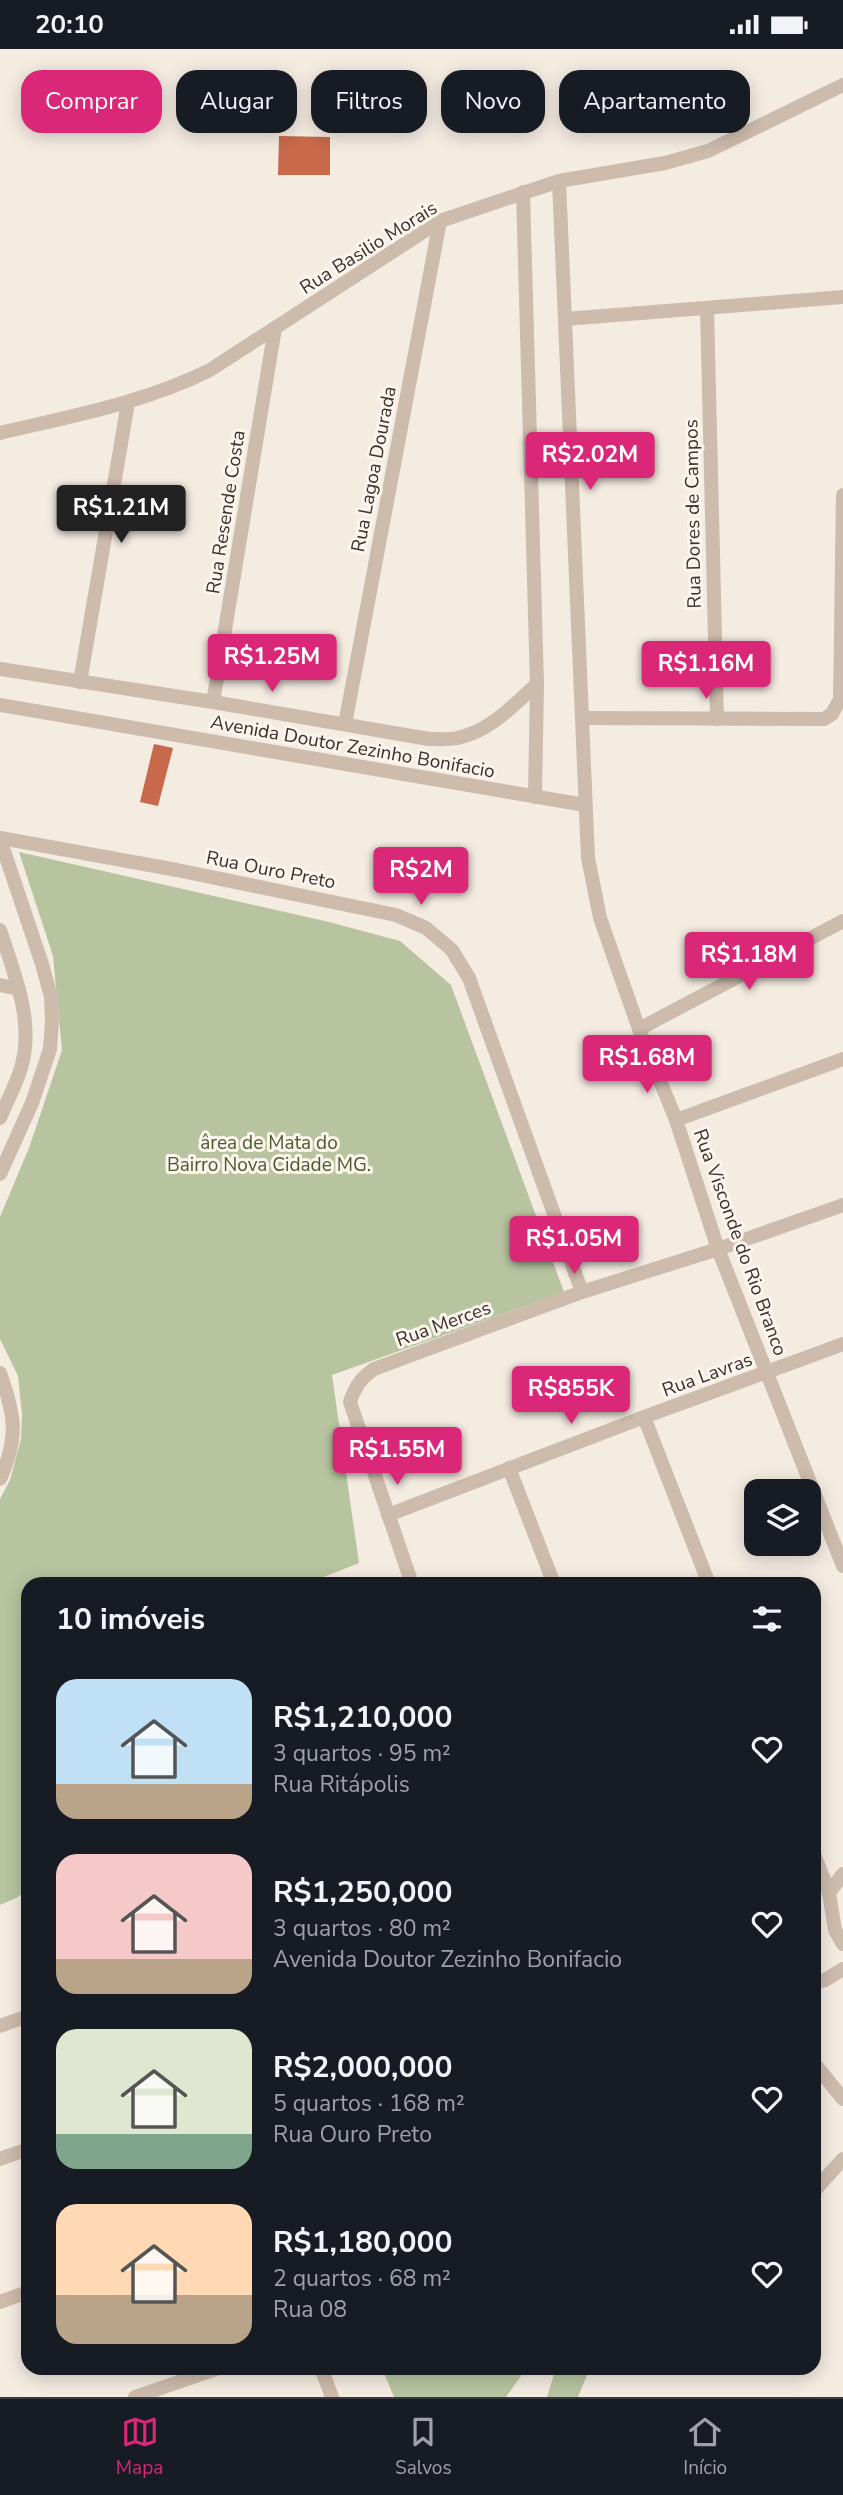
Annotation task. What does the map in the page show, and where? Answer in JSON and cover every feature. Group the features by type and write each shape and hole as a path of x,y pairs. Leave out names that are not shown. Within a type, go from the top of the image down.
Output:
{"street":[{"name":"Rua Basilio Morais","path":"0,433 128,403 186,382 210,370 440,221 559,181 687,158 708,151 843,85"},
{"path":"559,181 585,805"},
{"path":"523,192 537,684 535,797"},
{"name":"Rua Lagoa Dourada","path":"345,724 440,221"},
{"path":"565,319 843,297"},
{"name":"Rua Dores de Campos","path":"706,308 717,719"},
{"name":"Rua Resende Costa","path":"213,702 275,328"},
{"path":"80,682 128,403"},
{"path":"583,718 824,719 832,714 840,699 843,495"},
{"name":"Avenida Doutor Zezinho Bonifacio","path":"0,669 429,739 457,738 480,730 505,714 537,684"},
{"name":"Avenida Doutor Zezinho Bonifacio","path":"0,705 585,805"},
{"name":"Rua Visconde do Rio Branco","path":"585,805 588,858 600,919 639,1029 676,1120 718,1249 843,1566"},
{"path":"0,839 42,964 51,997 52,1021 50,1049 32,1103 0,1174"},
{"name":"Rua Ouro Preto","path":"0,839 318,898 396,915 426,928 452,950 469,978 582,1292"},
{"path":"639,1029 843,921"},
{"path":"0,930 19,989 26,1037 21,1067 0,1118"},
{"path":"0,985 19,989"},
{"path":"676,1120 843,1059"},
{"name":"Rua Merces","path":"388,1515 350,1402 354,1388 374,1369 582,1292 718,1249 843,1205"},
{"name":"Rua Lavras","path":"388,1515 843,1344"},
{"path":"0,1373 12,1405 14,1429 10,1455 0,1479"},
{"path":"644,1417 706,1577"},
{"path":"509,1468 551,1577"},
{"path":"388,1515 407,1577"},
{"path":"821,1872 829,1893 835,1930 843,1944"},
{"path":"829,1893 843,1874"},
{"path":"821,1981 843,1969"},
{"path":"0,2025 21,2018"},
{"path":"821,2072 843,2099"},
{"path":"0,2159 21,2152"},
{"path":"821,2184 843,2159"},
{"path":"0,2302 21,2294"},
{"path":"135,2397 199,2375"},
{"path":"324,2375 332,2397"}],"green space":[{"name":"ârea de Mata do Bairro Nova Cidade MG.","path":"19,852 329,922 400,941 451,985 564,1292 332,1375 359,1563 324,1577 21,1577 21,1895 0,1905 0,1499 10,1480 21,1439 22,1414 18,1376 0,1339 0,1217 29,1148 62,1050 53,956"},
{"path":"385,2375 522,2375 506,2397 394,2397"},
{"path":"554,2375 587,2375 578,2397 547,2397"}],"building":[{"path":"279,136 330,137 330,175 278,175"},
{"path":"154,744 173,748 158,806 140,802"}]}
